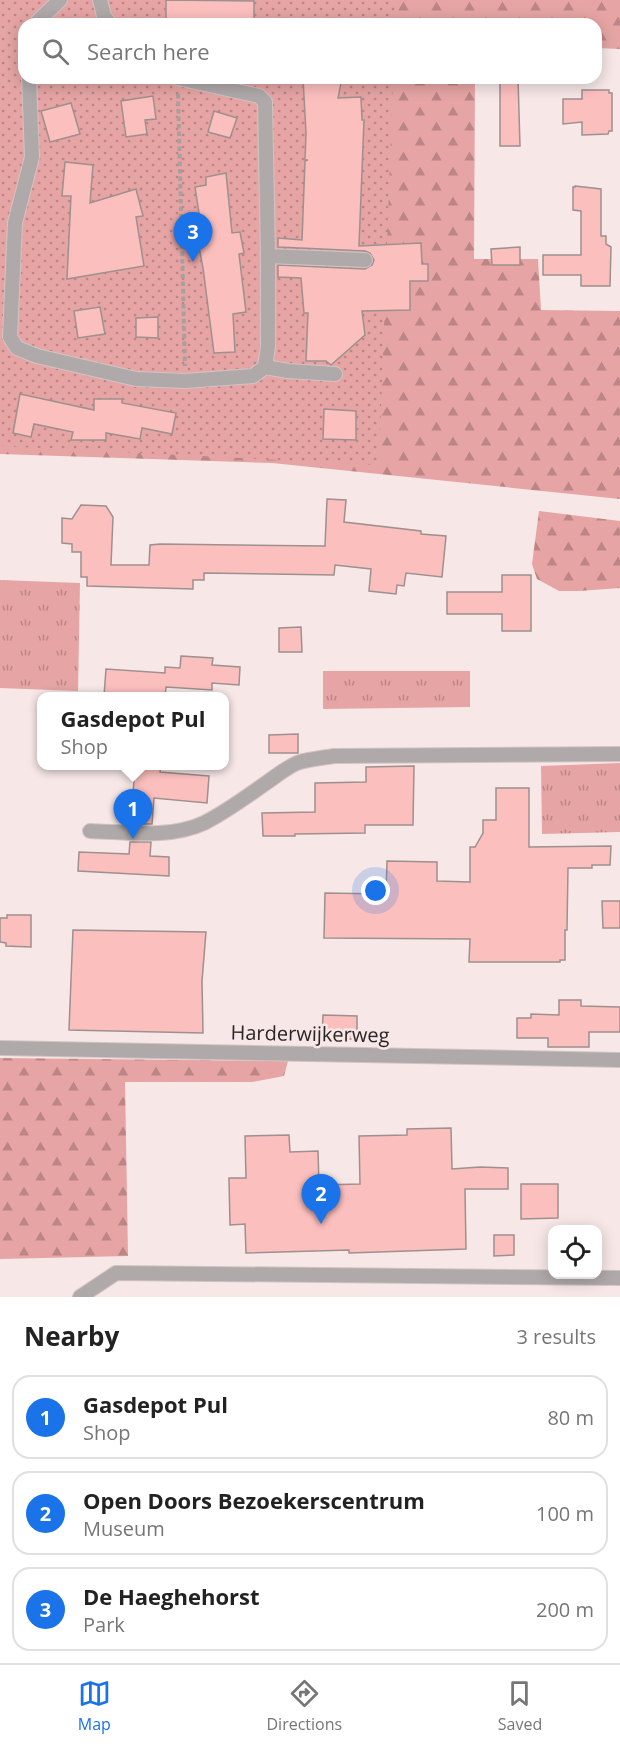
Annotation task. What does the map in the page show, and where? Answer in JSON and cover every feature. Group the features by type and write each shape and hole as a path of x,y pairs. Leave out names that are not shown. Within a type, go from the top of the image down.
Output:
{"lane":[{"path":"41,18 60,0"},
{"path":"100,0 106,18"},
{"path":"29,84 32,157 15,223 10,337 17,348 37,356 136,379 185,381 253,376 265,367 268,346 265,102 259,96 205,84"},
{"path":"268,256 365,260"},
{"path":"265,367 335,374"},
{"path":"90,831 148,832 188,828 204,823 298,763 334,756 620,754"},
{"name":"Harderwijkerweg","path":"0,1048 620,1060"},
{"path":"80,1297 116,1273 620,1278"}],"path":[{"path":"178,84 185,381"}],"green space":[{"path":"0,0 395,0 394,18 18,18 18,84 393,84 379,465 0,446"},
{"path":"386,0 620,0 620,49 602,48 602,18 385,18"},
{"path":"374,84 475,84 474,259 538,259 541,310 620,311 620,499 272,463 0,454 0,311"},
{"path":"539,511 620,521 620,588 559,591 537,579 532,564"},
{"path":"0,580 80,583 78,691 0,688"},
{"path":"323,671 470,671 470,707 323,709"},
{"path":"620,763 620,832 542,834 541,766"},
{"path":"0,1058 288,1061 284,1076 252,1082 125,1082 128,1256 0,1259"}],"building":[{"path":"166,0 254,1 254,18 166,18"},
{"path":"303,84 341,84 338,98 361,97 362,120 364,120 359,246 421,243 422,264 428,264 428,281 410,281 410,310 362,311 365,335 331,365 326,361 306,361 308,313 304,313 301,278 278,277 278,265 365,269 372,265 374,260 370,253 365,251 278,247 278,238 302,240 305,161 308,160 305,160"},
{"path":"500,84 518,84 520,146 500,146"},
{"path":"582,90 609,90 609,93 612,93 612,131 608,134 582,135 582,122 563,124 563,99 582,99"},
{"path":"153,96 156,119 145,120 147,134 126,137 121,101"},
{"path":"71,103 80,134 50,142 41,111"},
{"path":"214,111 237,118 230,138 208,132"},
{"path":"65,162 93,165 90,203 136,189 143,216 136,217 144,266 67,279 71,196 62,196"},
{"path":"226,173 232,233 240,232 244,253 239,254 246,312 233,314 235,352 214,353 203,268 194,221 200,220 195,187 206,185 206,177"},
{"path":"573,187 601,189 601,236 606,236 606,244 611,247 610,286 581,286 581,275 543,275 543,255 581,255 581,211 573,210"},
{"path":"520,247 520,265 492,265 491,249"},
{"path":"100,307 105,334 78,338 74,311"},
{"path":"158,317 158,338 136,337 136,318"},
{"path":"20,394 94,410 94,399 122,399 122,403 176,413 172,434 142,428 140,439 106,433 106,440 71,440 73,432 34,424 31,437 13,433"},
{"path":"324,409 356,411 356,440 323,439"},
{"path":"327,499 346,500 344,522 446,536 442,577 406,573 404,586 397,585 396,594 369,591 371,569 335,565 334,575 204,573 204,580 193,580 193,589 87,586 87,577 81,577 81,552 72,552 72,544 62,543 62,518 72,519 81,505 106,506 113,517 111,565 149,565 150,545 160,544 325,546"},
{"path":"502,575 531,575 531,631 502,631 502,614 447,614 447,592 502,592"},
{"path":"301,627 302,652 279,652 279,628"},
{"path":"181,656 213,658 212,665 240,667 239,685 212,683 212,690 166,687 165,692 104,692 106,669 165,673 165,667 180,668"},
{"path":"298,734 298,753 269,753 269,735"},
{"path":"414,766 413,825 365,825 365,833 263,836 262,813 315,812 315,783 366,782 366,767"},
{"path":"135,770 160,770 160,772 209,776 207,803 154,798 152,824 131,824"},
{"path":"496,788 529,788 529,847 611,846 610,865 568,868 565,960 560,960 560,962 469,962 470,939 324,938 325,893 386,894 387,861 437,862 437,881 470,882 470,847 475,847 483,833 483,820 496,820"},
{"path":"130,842 151,842 150,856 169,857 169,876 78,871 79,852 129,854"},
{"path":"602,901 620,901 620,928 603,928"},
{"path":"7,915 31,915 31,947 6,946 6,943 0,942 0,918 7,918"},
{"path":"73,930 206,932 202,981 203,1033 69,1030"},
{"path":"559,1000 581,1000 581,1006 620,1007 620,1032 589,1032 589,1047 548,1047 548,1038 517,1038 517,1018 531,1018 531,1014 559,1015"},
{"path":"323,1015 357,1016 357,1039 322,1039"},
{"path":"451,1128 452,1169 508,1168 508,1189 465,1189 466,1249 349,1253 349,1250 246,1253 245,1224 230,1225 229,1178 246,1178 245,1136 289,1135 290,1152 318,1151 319,1185 360,1184 359,1136 407,1135 407,1129"},
{"path":"521,1184 558,1184 558,1218 521,1219"},
{"path":"494,1235 514,1235 514,1255 494,1256"}],"place":[{"name":"De Haeghehorst","path":"193,262"},
{"name":"Gasdepot Pul","path":"133,839"},
{"name":"Open Doors Bezoekerscentrum","path":"321,1224"}]}
